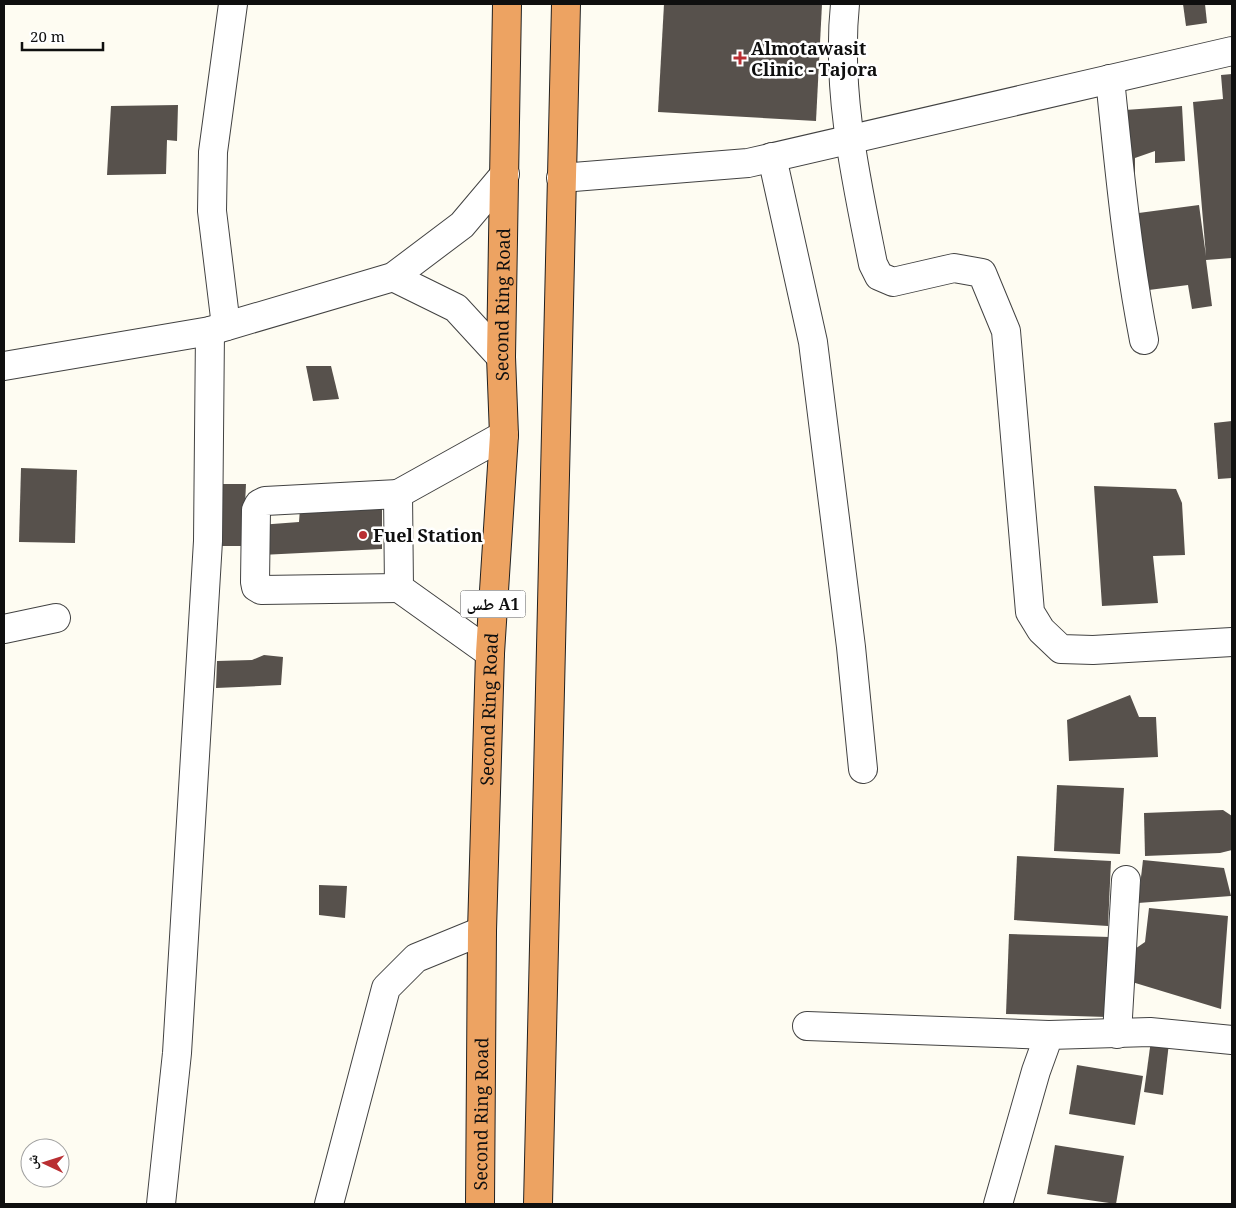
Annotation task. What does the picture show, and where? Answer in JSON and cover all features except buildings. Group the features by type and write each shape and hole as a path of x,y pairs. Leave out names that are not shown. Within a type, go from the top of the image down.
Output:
{"highway":[{"name":"Second Ring Road","path":"480,1204 482,931 490,653 504,435 501,357 507,4"},
{"path":"506,117 516,4"},
{"name":"طس A1","path":"538,1204 566,4"}],"street":[{"path":"161,1204 177,1053 208,540 218,328 212,211 214,142 233,4"},
{"path":"845,4 842,34 849,140 873,264 880,276 893,282 954,268 982,273 1006,331 1030,612 1041,630 1060,649 1093,650 1232,642"},
{"path":"562,178 748,163 1232,50"},
{"path":"1110,79 1133,286 1144,340"},
{"path":"772,157 813,342 851,647 863,769"},
{"path":"4,366 218,328 393,277 462,225 505,174"},
{"path":"393,277 456,308 501,357"},
{"path":"490,653 399,588 261,590 256,587 256,510 259,504 265,501 398,494 504,435"},
{"path":"398,494 399,588"},
{"path":"4,629 56,618"},
{"path":"1117,1034 1126,880"},
{"path":"329,1204 386,988 416,958 482,931"},
{"path":"807,1026 1049,1035 1150,1032 1232,1040"},
{"path":"998,1204 1036,1071 1049,1035"}],"place":[{"name":"Almotawasit Clinic - Tajora","path":"740,58"},
{"name":"Fuel Station","path":"363,535"}]}
